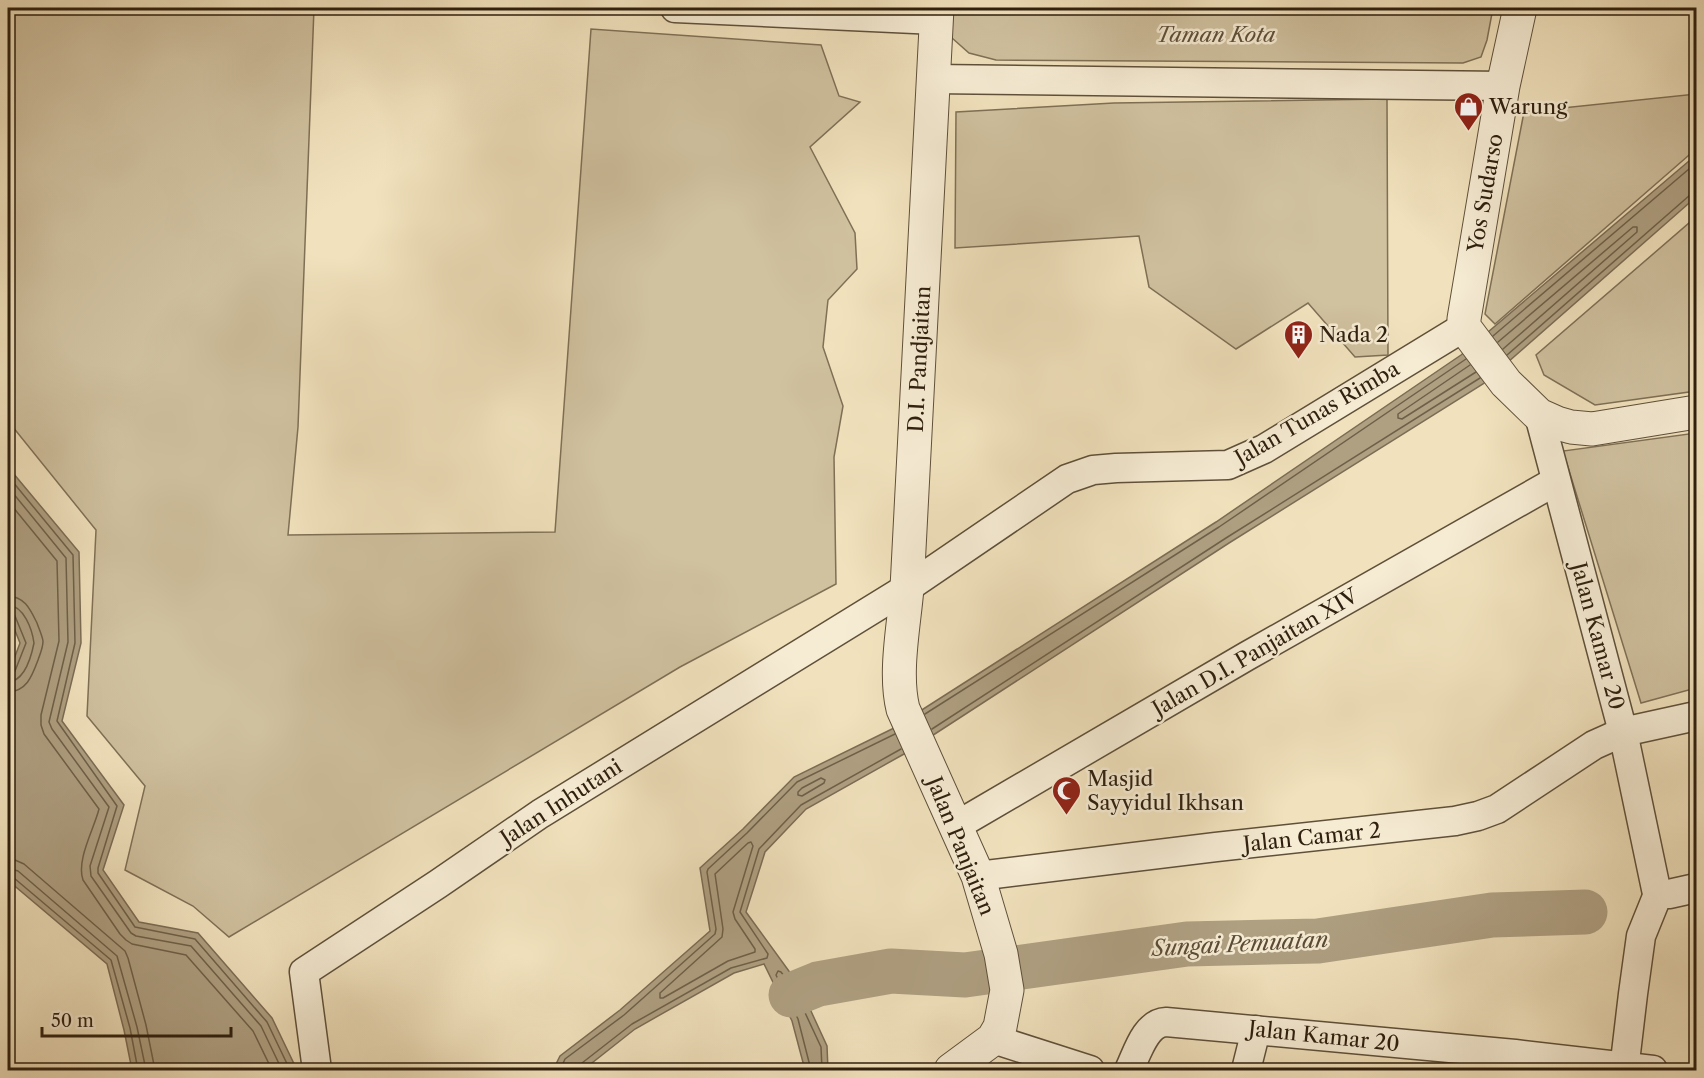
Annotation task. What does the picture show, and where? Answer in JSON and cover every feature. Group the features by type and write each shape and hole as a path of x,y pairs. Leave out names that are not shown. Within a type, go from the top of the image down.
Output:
{"street":[{"path":"675,8 937,14"},
{"name":"Yos Sudarso","path":"1468,334 1464,319 1503,86 1520,8"},
{"name":"D.I. Pandjaitan","path":"903,709 899,679 907,588 937,14"},
{"path":"933,78 1503,86"},
{"path":"1468,334 1506,383 1539,415 1557,423 1592,429 1696,412"},
{"name":"Jalan Tunas Rimba","path":"907,588 1067,479 1094,470 1116,468 1228,465 1263,449 1468,334"},
{"name":"Jalan Kamar 20","path":"1539,415 1623,732 1657,892"},
{"name":"Jalan D.I. Panjaitan XIV","path":"949,811 1247,656 1556,481"},
{"name":"Jalan Inhutani","path":"317,1071 304,972 540,814 907,588"},
{"name":"Jalan Panjaitan","path":"903,709 978,876 1001,954 1007,990 1000,1027 993,1039"},
{"name":"Jalan Camar 2","path":"978,876 1455,821 1478,816 1497,809 1594,744 1623,732 1696,716"},
{"path":"1625,1069 1641,936 1657,892 1669,894 1696,888"},
{"name":"Jalan Kamar 20","path":"1129,1071 1149,1030 1160,1022 1515,1054 1653,1071"},
{"path":"1246,1071 1256,1030"},
{"path":"951,1071 993,1039 1090,1071"}],"green space":[{"path":"8,8 314,8 298,427 288,535 555,532 591,29 821,45 839,96 860,102 810,147 855,233 857,269 828,300 823,347 843,406 834,457 836,584 680,667 229,937 193,906 125,870 145,786 87,716 96,530 8,421"},
{"name":"Taman Kota","path":"951,8 1493,8 1481,57 1463,63 996,60 969,53 952,38"},
{"path":"1696,94 1696,149 1495,324 1485,314 1524,112"},
{"path":"1387,99 1388,355 1355,357 1308,303 1236,349 1149,287 1139,236 955,248 956,112 1114,103"},
{"path":"1696,217 1696,391 1595,405 1544,375 1536,355"},
{"path":"1696,433 1696,688 1641,703 1563,451"}],"water":[{"path":"1696,155 1696,197 1483,384 1229,543 904,754 806,809 765,852 746,912 799,985 827,1046 828,1070 805,1070 792,1021 764,964 734,973 635,1029 583,1070 553,1070 560,1056 620,1010 710,931 700,868 743,829 794,777 892,729 1216,522 1461,355"},
{"path":"8,467 79,552 81,643 62,721 124,805 103,870 139,922 198,933 272,1018 297,1070 132,1070 107,964 8,878 8,675 20,643 8,613"}],"waterway":[{"name":"Sungai Pemuatan","path":"791,995 818,984 891,971 965,975 1187,944 1318,941 1492,915 1585,912"}],"place":[{"name":"Warung","path":"1468,132"},
{"name":"Nada 2","path":"1298,360"},
{"name":"Masjid Sayyidul Ikhsan","path":"1066,816"}]}
